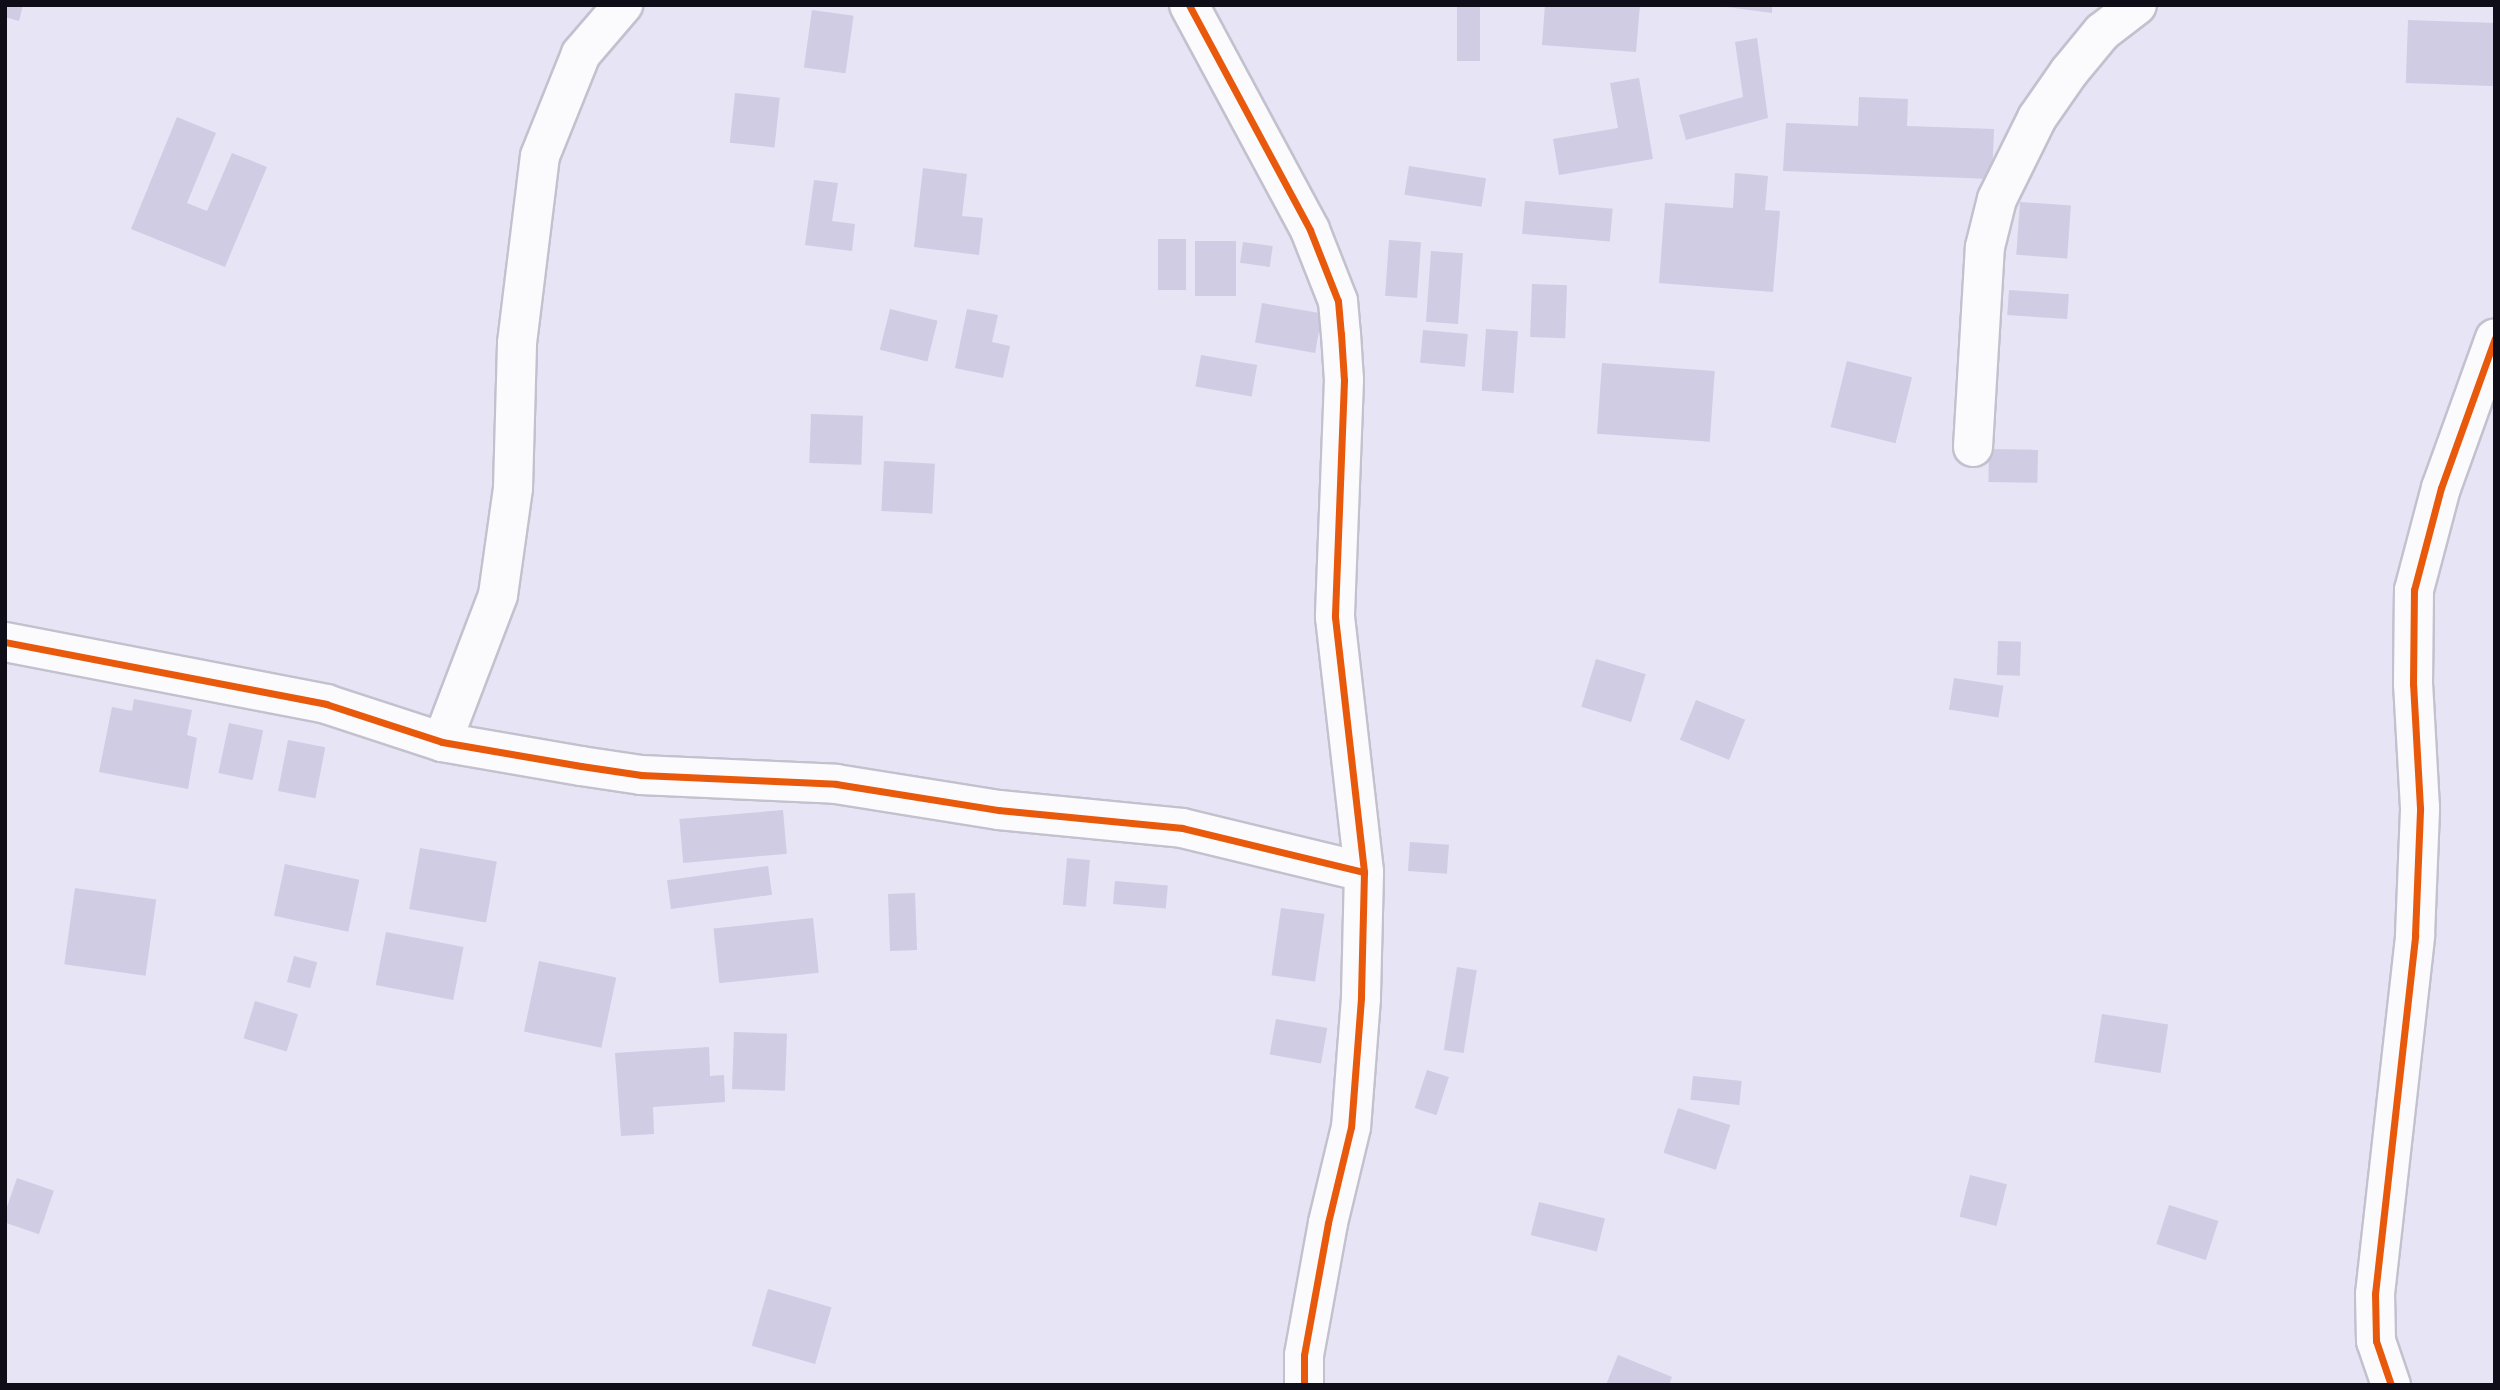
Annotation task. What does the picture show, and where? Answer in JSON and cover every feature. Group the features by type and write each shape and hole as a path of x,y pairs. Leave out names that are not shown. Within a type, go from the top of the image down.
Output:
{"street":[{"path":"442,742 498,595 513,488 517,344 540,156 581,54 623,5"},
{"path":"1188,5 1310,230 1338,301 1344,380 1335,617 1364,872 1351,1127 1326,1236 1304,1355 1304,1385"},
{"path":"1973,447 1985,247 1997,200 2037,118 2069,72 2102,32 2137,5"},
{"path":"2391,1385 2376,1341 2375,1294 2415,935 2420,808 2414,590 2437,501 2495,338"},
{"path":"5,642 326,704 442,742 641,775 824,783 999,810 1182,828 1364,872"}],"building":[{"path":"5,5 23,5 19,21 5,17"},
{"path":"1457,5 1480,5 1480,61 1457,61"},
{"path":"1545,5 1640,5 1636,52 1542,45"},
{"path":"1712,5 1772,5 1772,13"},
{"path":"812,10 854,16 846,73 804,67"},
{"path":"2408,20 2495,23 2493,86 2406,83"},
{"path":"1757,38 1768,118 1686,140 1679,115 1743,97 1735,42"},
{"path":"1639,78 1653,159 1559,175 1553,139 1618,128 1610,83"},
{"path":"735,93 780,98 775,147 730,143"},
{"path":"1859,97 1908,99 1907,126 1994,129 1992,179 1783,171 1786,123 1858,126"},
{"path":"177,117 216,133 187,203 207,211 232,153 267,167 225,267 131,229"},
{"path":"1409,166 1486,178 1482,207 1404,195"},
{"path":"923,168 967,174 962,216 983,218 979,255 914,247"},
{"path":"1735,173 1768,176 1765,210 1780,211 1773,292 1659,283 1665,203 1733,208"},
{"path":"814,180 838,183 832,221 855,224 852,251 805,245"},
{"path":"1525,201 1613,209 1610,242 1522,234"},
{"path":"2020,202 2071,206 2067,258 2016,255"},
{"path":"1158,239 1186,239 1186,290 1158,290"},
{"path":"1389,240 1421,242 1417,298 1385,296"},
{"path":"1195,241 1236,241 1236,296 1195,296"},
{"path":"1243,242 1273,246 1270,267 1240,263"},
{"path":"1431,251 1463,253 1458,324 1426,322"},
{"path":"1532,284 1567,285 1565,338 1530,337"},
{"path":"2009,290 2069,294 2067,319 2007,315"},
{"path":"1262,303 1322,314 1315,353 1255,342"},
{"path":"890,309 938,321 927,362 880,350"},
{"path":"967,309 998,315 992,342 1010,346 1003,378 955,368"},
{"path":"1486,329 1518,331 1514,393 1482,391"},
{"path":"1423,330 1468,334 1465,367 1420,363"},
{"path":"1201,355 1257,365 1252,396 1195,387"},
{"path":"1847,361 1912,377 1896,443 1831,427"},
{"path":"1602,363 1715,371 1710,442 1597,434"},
{"path":"811,414 863,416 861,465 809,463"},
{"path":"1989,449 2038,450 2037,483 1988,482"},
{"path":"884,461 935,464 932,514 881,511"},
{"path":"1998,641 2021,642 2020,676 1997,675"},
{"path":"1596,659 1646,674 1631,722 1581,707"},
{"path":"1954,678 2003,686 1998,717 1949,710"},
{"path":"134,699 192,710 187,735 197,738 188,789 99,772 112,707 132,711"},
{"path":"1696,700 1745,720 1729,760 1680,740"},
{"path":"229,723 263,730 253,780 218,773"},
{"path":"288,740 325,747 315,798 278,791"},
{"path":"783,810 787,854 683,863 679,819"},
{"path":"1410,842 1449,845 1447,874 1408,871"},
{"path":"420,848 497,862 486,923 409,909"},
{"path":"1067,858 1090,860 1086,907 1063,905"},
{"path":"285,864 359,880 348,932 274,916"},
{"path":"768,866 772,895 671,909 667,880"},
{"path":"1115,881 1168,886 1166,909 1113,904"},
{"path":"75,888 156,899 145,976 64,964"},
{"path":"915,893 917,950 890,951 888,894"},
{"path":"1281,908 1325,914 1315,981 1272,975"},
{"path":"813,918 819,973 719,983 714,928"},
{"path":"386,932 464,947 453,1000 376,985"},
{"path":"294,956 317,962 310,988 287,982"},
{"path":"539,961 616,977 601,1048 524,1031"},
{"path":"1457,967 1477,970 1464,1053 1444,1050"},
{"path":"255,1001 298,1014 287,1051 244,1038"},
{"path":"2102,1014 2168,1024 2161,1073 2094,1062"},
{"path":"1276,1019 1327,1028 1321,1063 1270,1054"},
{"path":"734,1032 787,1034 785,1091 732,1089"},
{"path":"709,1047 710,1076 724,1075 725,1102 653,1107 654,1134 621,1136 615,1053"},
{"path":"1427,1070 1449,1077 1437,1115 1415,1108"},
{"path":"1693,1076 1742,1081 1739,1105 1690,1100"},
{"path":"1678,1108 1730,1125 1716,1170 1663,1153"},
{"path":"1970,1175 2007,1184 1996,1226 1960,1217"},
{"path":"17,1178 54,1191 39,1234 5,1223 5,1213"},
{"path":"1539,1202 1605,1218 1597,1251 1531,1235"},
{"path":"2169,1205 2218,1221 2206,1260 2156,1244"},
{"path":"768,1289 831,1307 815,1364 752,1346"},
{"path":"1618,1355 1672,1377 1669,1385 1606,1385"}],"cycle path":[{"path":"1189,5 1310,230 1338,301 1341,334 1344,380 1335,617 1364,872 1361,998 1351,1127 1328,1223 1304,1355 1304,1385"},
{"path":"2391,1385 2376,1341 2375,1294 2415,935 2420,808 2413,684 2414,590 2441,488 2495,338"},
{"path":"5,642 326,704 442,742 581,766 641,775 836,784 999,810 1182,828 1364,872"}]}
